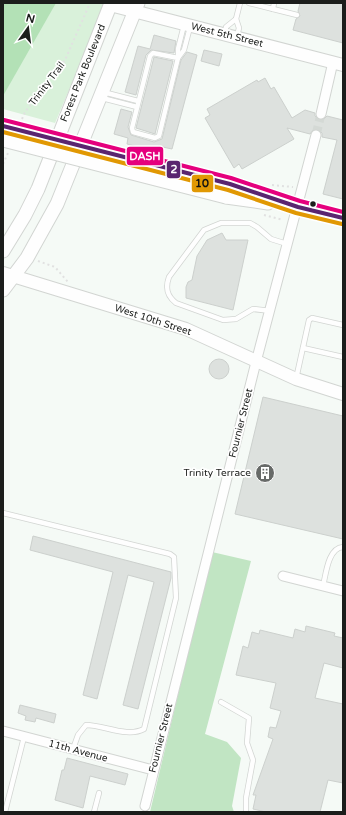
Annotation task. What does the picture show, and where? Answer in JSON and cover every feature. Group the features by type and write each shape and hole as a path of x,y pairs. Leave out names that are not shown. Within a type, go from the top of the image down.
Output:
{"main road":[{"name":"Forest Park Boulevard","path":"3,251 25,215 38,189 111,4"},
{"path":"3,290 8,274 37,241 57,204 136,7"},
{"path":"3,126 230,184 298,207 343,218"},
{"path":"3,140 226,197 298,207"}],"street":[{"name":"West 5th Street","path":"111,4 136,7 187,25 338,64"},
{"path":"321,114 338,64"},
{"name":"Fournier Street","path":"145,806 256,362 271,311 316,135"},
{"name":"West 10th Street","path":"8,274 186,329 296,379 343,394"},
{"path":"283,576 343,591"},
{"name":"11th Avenue","path":"3,731 153,770"}],"lane":[{"path":"237,38 239,28 236,19 240,3"},
{"path":"249,3 297,15"},
{"path":"273,9 274,3"},
{"path":"224,34 226,27 236,19"},
{"path":"178,58 154,53 150,56 138,101 132,128 133,132 155,138 159,136 178,58 184,50 187,25"},
{"path":"101,95 138,101"},
{"path":"101,95 137,107"},
{"path":"271,311 252,309 236,319 223,320 176,303 171,299 166,285 169,277 204,230 221,223 250,223 258,227 271,240 287,244"},
{"path":"296,379 309,320 312,318 343,325"},
{"path":"303,348 343,357"},
{"path":"3,512 170,554 174,557 176,598 144,729 139,731 128,731 86,725 78,735 73,750"},
{"path":"323,586 332,553 339,547 343,547"},
{"path":"221,702 249,718 247,742 253,760 246,798 246,812"},
{"path":"5,812 24,737"},
{"path":"94,812 99,793"}],"path":[{"name":"Trinity Trail","path":"20,125 25,112 65,60 90,3"},
{"path":"3,164 8,152"},
{"path":"271,185 288,186 302,190"}],"shaded area":[{"path":"3,3 106,3 55,123 3,109"},
{"path":"3,3 56,3 3,96"},
{"path":"212,552 251,561 205,734 227,742 241,758 232,806 234,812 150,812"}],"building":[{"path":"300,3 343,3 343,43 293,30 296,19 300,16 298,11"},
{"path":"154,35 176,41 174,53 151,50 146,55 136,95 125,92 138,46 150,49"},
{"path":"204,50 222,54 219,66 201,61"},
{"path":"187,52 197,55 172,149 158,146 157,152 127,144 128,138 114,134 121,109 132,112 128,127 131,135 154,142 162,139 181,60"},
{"path":"154,57 173,61 155,134 136,128"},
{"path":"265,78 271,89 274,87 292,118 305,110 315,113 315,116 319,120 323,120 327,116 343,120 343,199 323,194 337,140 322,137 322,133 318,129 314,129 310,134 287,128 294,139 242,169 239,164 234,168 205,118 210,115 207,109 257,80 258,82"},
{"path":"222,233 226,240 248,240 233,310 186,298 186,287 188,282 192,280 197,256 207,240"},
{"path":"219,359 226,362 229,369 226,376 219,379 212,376 209,369 212,362"},
{"name":"Trinity Terrace","path":"263,397 343,416 343,539 235,514"},
{"path":"33,536 171,572 171,578 138,709 123,705 154,582 128,575 97,699 83,695 113,572 30,550"},
{"path":"306,626 335,633 334,636 343,638 343,668 324,663 315,698 343,704 343,783 328,780 320,812 266,812 253,809 256,795 253,795 273,739 268,737 270,727 276,728 281,711 270,708 276,683 236,675 243,646 248,648 252,632 259,634 260,630 293,638 295,629 305,632"},
{"path":"20,705 56,714 54,723 36,718 35,722 25,720 26,716 18,713"},
{"path":"67,758 128,774 125,785 90,776 83,808 55,800 62,770 64,770"}],"tunnel":[{"path":"316,135 321,114"}],"transit line":[{"name":"DASH","path":"4,120 231,178 300,201 343,212"},
{"name":"2","path":"3,126 230,184 298,207 343,218"},
{"name":"10","path":"3,132 228,190 296,213 342,224"}],"place":[{"name":"Trinity Terrace","path":"265,473"}]}
